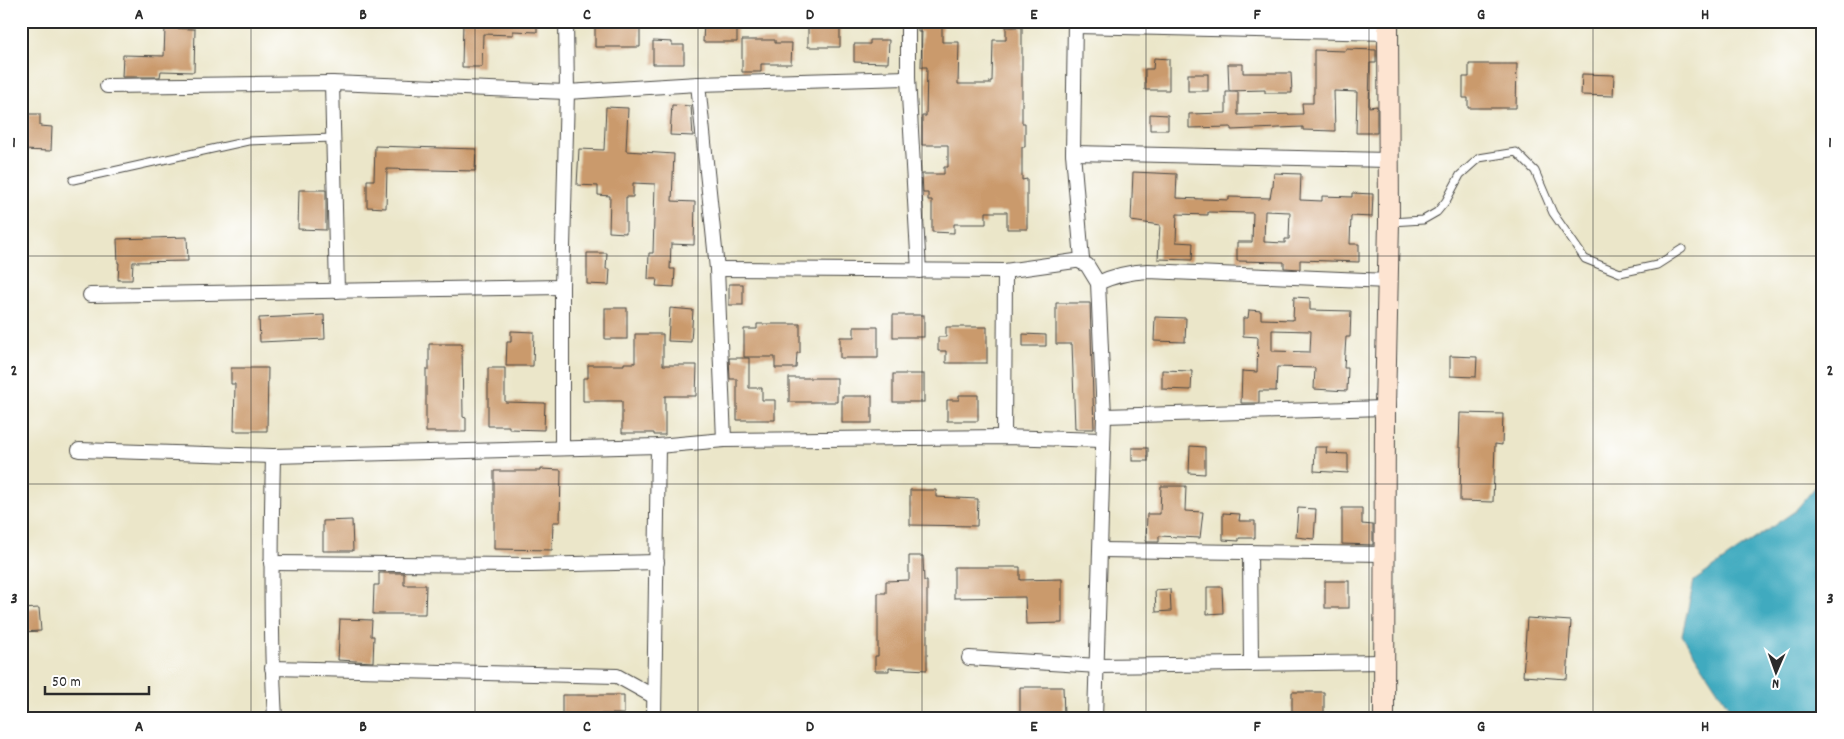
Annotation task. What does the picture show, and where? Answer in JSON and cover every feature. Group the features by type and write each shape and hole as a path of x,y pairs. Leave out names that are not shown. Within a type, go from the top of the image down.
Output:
{"street":[{"path":"562,448 562,287 567,92 566,21"},
{"path":"908,21 908,78 919,272"},
{"path":"1082,260 1073,153 1075,24 1388,27 1389,222 1385,408 1384,718"},
{"path":"107,86 332,83 567,92 698,84 908,78"},
{"path":"332,83 337,291"},
{"path":"698,84 717,269 724,440"},
{"path":"1073,153 1388,160"},
{"path":"717,269 919,272 1005,271 1082,260"},
{"path":"1082,260 1078,261 1087,265 1098,283 1104,416 1095,718"},
{"path":"1004,437 1005,271"},
{"path":"1098,283 1129,272 1148,271 1388,281"},
{"path":"90,295 562,287"},
{"path":"1104,416 1385,408"},
{"path":"79,450 273,456 658,446 724,440 1004,437 1102,440"},
{"path":"654,718 658,446"},
{"path":"273,456 271,563 272,668 275,718"},
{"path":"1101,550 1384,554"},
{"path":"1250,552 1251,664"},
{"path":"271,563 532,565 657,562"},
{"path":"969,658 1098,666 1384,662"},
{"path":"272,668 617,676 653,696"}],"lane":[{"path":"73,180 248,141 333,138"},
{"path":"1389,222 1423,220 1437,212 1446,201 1460,175 1479,158 1516,152 1535,172 1553,213 1585,259 1620,274 1657,265 1682,249"}],"water":[{"path":"1823,478 1823,718 1736,718 1682,635 1694,581 1795,511"}],"building":[{"path":"463,21 537,21 537,32 513,31 513,35 483,34 482,67 462,67"},
{"path":"918,21 942,21 942,42 959,42 958,84 990,84 990,81 992,81 993,40 1006,40 1006,27 1022,27 1022,123 1025,123 1025,147 1022,147 1022,180 1027,179 1027,229 1007,229 1007,212 986,212 986,224 954,224 954,233 932,232 932,200 928,200 928,193 923,193 922,174 944,174 944,167 948,167 948,145 922,145 922,116 926,116 927,67 921,67 922,32 918,32"},
{"path":"595,22 640,23 640,47 595,47"},
{"path":"704,22 737,23 737,42 703,42"},
{"path":"808,23 840,24 840,47 808,47"},
{"path":"165,28 195,29 194,72 161,71 160,77 122,77 123,55 164,56"},
{"path":"742,40 775,40 775,43 792,43 791,64 761,64 761,72 742,72"},
{"path":"870,40 889,40 888,63 854,62 854,44 870,44"},
{"path":"653,41 672,42 672,45 684,45 684,64 653,64"},
{"path":"1346,49 1376,50 1376,63 1370,63 1369,107 1377,106 1377,133 1356,133 1357,92 1334,91 1335,131 1303,130 1303,127 1231,130 1231,127 1189,128 1189,114 1226,113 1226,92 1238,92 1238,115 1303,114 1302,103 1313,103 1314,50 1346,51"},
{"path":"1154,58 1169,59 1169,90 1145,90 1145,69 1153,69"},
{"path":"1228,64 1243,64 1243,73 1291,73 1292,93 1265,93 1265,90 1229,91"},
{"path":"1469,64 1517,64 1516,108 1468,108 1468,98 1463,98 1463,77 1469,77"},
{"path":"1188,74 1208,74 1208,91 1188,91"},
{"path":"1582,74 1614,75 1613,96 1581,95"},
{"path":"672,105 691,106 693,136 670,135"},
{"path":"606,107 628,108 626,151 674,154 672,201 695,202 694,245 671,244 670,269 675,269 674,287 656,286 657,279 648,279 649,253 653,253 655,184 633,183 633,197 626,197 626,233 609,232 610,196 598,195 598,186 577,185 579,149 604,150"},
{"path":"28,114 40,114 40,126 52,127 51,151 21,150 21,127 27,127"},
{"path":"1150,114 1168,115 1168,130 1150,130"},
{"path":"375,146 476,149 475,171 387,169 386,208 367,207 367,180 374,180"},
{"path":"1133,172 1177,174 1176,198 1229,200 1229,197 1270,198 1274,173 1301,174 1300,200 1322,201 1322,196 1352,197 1352,193 1373,194 1372,217 1351,216 1350,244 1359,244 1359,262 1300,260 1300,269 1284,268 1284,262 1237,261 1237,242 1252,242 1253,213 1208,212 1208,215 1177,214 1176,242 1193,243 1192,260 1158,259 1160,225 1131,221","holes":["1265,211 1290,212 1289,239 1285,239 1285,243 1264,242"]},
{"path":"299,190 326,190 326,230 298,229"},
{"path":"187,237 188,261 133,262 132,280 118,280 117,239"},
{"path":"587,253 607,253 606,269 610,269 609,285 587,284"},
{"path":"729,284 743,284 743,305 729,305"},
{"path":"1294,297 1310,298 1310,310 1351,311 1350,337 1346,337 1344,368 1348,368 1347,391 1314,389 1315,368 1277,367 1276,391 1259,391 1259,403 1241,403 1242,371 1257,372 1258,337 1243,336 1243,318 1248,318 1249,310 1261,311 1261,319 1293,320","holes":["1272,330 1311,331 1310,352 1272,351"]},
{"path":"1056,303 1090,303 1094,429 1075,429 1072,344 1056,344"},
{"path":"605,308 627,308 627,339 605,339"},
{"path":"670,308 693,310 691,342 668,341"},
{"path":"324,315 325,339 260,342 259,318"},
{"path":"893,315 924,315 924,337 893,337"},
{"path":"1155,317 1186,318 1185,342 1154,341"},
{"path":"757,324 800,324 800,353 797,353 796,368 775,368 775,357 744,357 744,329 757,329"},
{"path":"854,327 878,327 878,358 840,358 840,337 854,337"},
{"path":"946,327 987,327 987,363 946,363 946,351 938,351 938,337 946,337"},
{"path":"511,331 534,332 533,366 506,366 507,342 511,342"},
{"path":"635,334 663,334 663,365 697,365 696,396 665,396 665,435 622,433 622,401 583,401 583,378 588,378 588,365 624,365 624,363 635,363"},
{"path":"1023,334 1046,335 1046,346 1023,346"},
{"path":"429,344 462,344 463,417 466,418 466,432 426,432 426,369 429,369"},
{"path":"1450,356 1477,357 1476,377 1450,376"},
{"path":"729,358 749,358 749,388 762,388 762,400 775,400 775,420 737,420 737,379 730,379"},
{"path":"231,368 268,368 267,431 234,431 235,384 231,384"},
{"path":"488,368 505,368 505,402 545,403 544,430 488,426"},
{"path":"1162,370 1192,371 1191,390 1162,389"},
{"path":"893,374 924,374 924,402 893,402"},
{"path":"789,378 837,378 837,402 789,402"},
{"path":"959,395 978,395 978,421 947,421 947,400 959,400"},
{"path":"842,396 872,396 872,423 842,423"},
{"path":"1460,413 1503,414 1502,445 1495,444 1493,502 1460,501"},
{"path":"1190,446 1205,447 1205,474 1189,473"},
{"path":"1315,447 1327,447 1326,453 1348,454 1348,473 1314,471"},
{"path":"1132,448 1148,448 1148,461 1132,461"},
{"path":"541,469 561,470 560,522 553,522 552,550 494,549 494,471 541,471"},
{"path":"1161,486 1186,486 1185,511 1203,512 1200,538 1159,536 1159,542 1146,542 1147,514 1160,514"},
{"path":"910,490 936,490 936,497 978,499 977,526 910,525"},
{"path":"1298,508 1316,509 1314,539 1296,537"},
{"path":"1342,508 1362,508 1362,524 1373,525 1373,545 1342,544"},
{"path":"1223,513 1240,514 1239,521 1255,521 1255,538 1239,538 1239,541 1223,540"},
{"path":"352,520 353,551 323,551 323,521"},
{"path":"909,556 923,556 924,581 927,581 927,670 889,668 889,671 875,671 875,656 878,656 878,593 886,593 886,581 909,580"},
{"path":"954,567 1020,567 1020,580 1062,579 1062,623 1026,624 1025,597 954,598"},
{"path":"379,573 404,573 404,585 426,585 425,614 373,614 374,585 379,585"},
{"path":"1325,581 1349,581 1349,608 1325,608"},
{"path":"1207,587 1222,587 1223,613 1207,614"},
{"path":"1170,589 1171,611 1156,612 1155,590"},
{"path":"39,608 41,631 21,632 21,609"},
{"path":"1527,618 1571,621 1567,679 1523,676"},
{"path":"340,619 372,620 371,636 374,636 373,662 338,660"},
{"path":"1020,687 1063,687 1064,715 1020,715"},
{"path":"1292,692 1324,692 1324,717 1292,718"},
{"path":"562,695 624,695 624,714 601,714 601,718 562,718"}]}
